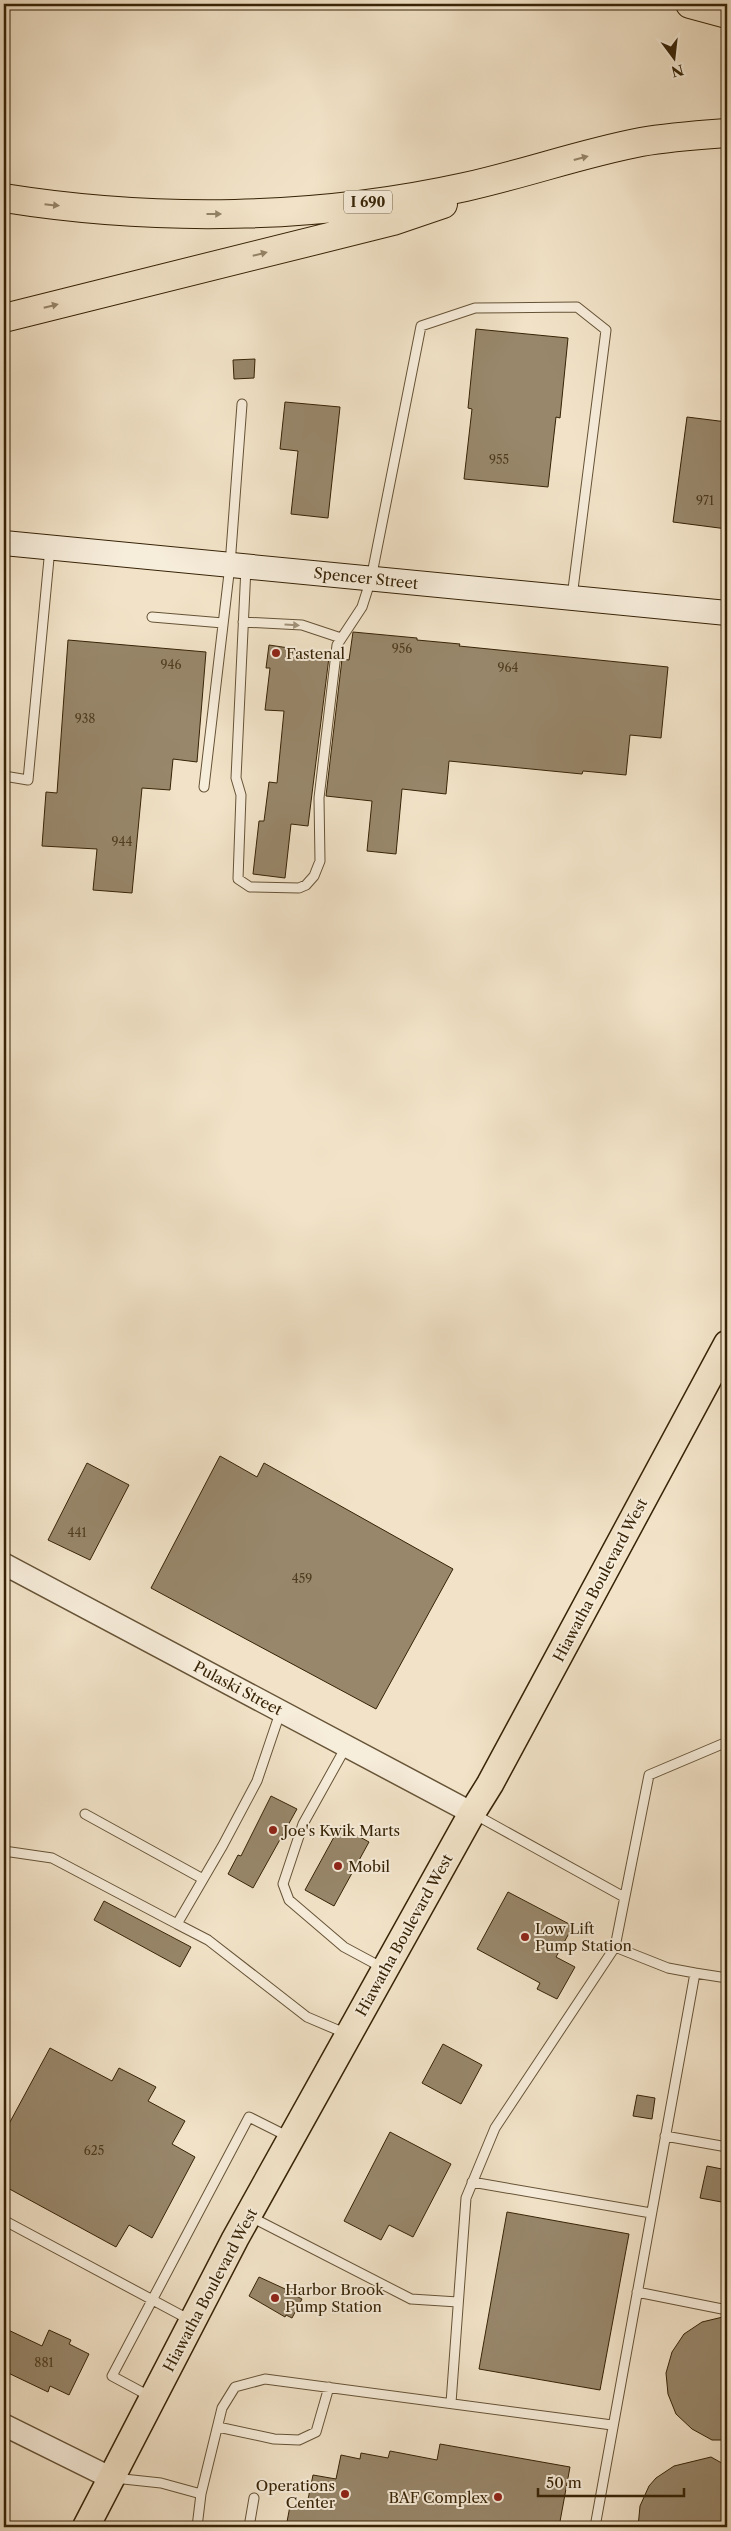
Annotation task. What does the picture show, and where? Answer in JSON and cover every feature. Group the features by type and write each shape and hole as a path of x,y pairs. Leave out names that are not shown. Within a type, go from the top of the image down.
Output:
{"highway":[{"path":"690,4 727,14"},
{"name":"I 690","path":"4,198 139,214 237,214 320,208 425,194 541,168 641,142 727,133"},
{"path":"4,318 393,221 491,189 541,168"}],"main road":[{"name":"Spencer Street","path":"4,543 727,613"},
{"name":"Hiawatha Boulevard West","path":"86,2527 248,2216 472,1813 490,1784 727,1344"}],"street":[{"name":"Pulaski Street","path":"4,1564 472,1813"},
{"path":"4,2425 111,2478"}],"lane":[{"path":"242,404 238,566 243,622 236,778 241,795 238,879 250,887 299,888 306,885 314,876 320,861 319,798 337,645 362,607 371,579 421,326 475,308 577,307 606,330 572,598"},
{"path":"4,776 28,780 50,548"},
{"path":"204,787 223,623 238,566"},
{"path":"152,617 223,623"},
{"path":"243,622 302,625 319,633 341,638"},
{"path":"177,1924 257,1781 281,1710"},
{"path":"451,2404 466,2198 472,2182 495,2128 615,1947 649,1775 727,1742"},
{"path":"347,1745 303,1824 283,1884 289,1900 344,1947 385,1969"},
{"path":"472,1813 624,1897"},
{"path":"85,1814 203,1879"},
{"path":"4,1851 52,1858 208,1940 306,2017 349,2035"},
{"path":"615,1947 668,1968 727,1978"},
{"path":"595,2527 695,1973"},
{"path":"153,2397 112,2376 249,2117 291,2139"},
{"path":"665,2136 727,2147"},
{"path":"472,2182 651,2213"},
{"path":"248,2216 411,2300 458,2302"},
{"path":"7,2222 192,2321"},
{"path":"637,2292 727,2310"},
{"path":"197,2527 201,2494 222,2408 236,2387 265,2379 612,2425"},
{"path":"218,2427 274,2439 299,2440 316,2432 329,2388"},
{"path":"111,2478 161,2482 201,2494"},
{"path":"249,2527 254,2498"}],"building":[{"path":"476,329 568,338 560,418 556,417 548,487 464,479 472,409 468,408"},
{"path":"255,359 254,378 234,379 233,360"},
{"path":"285,402 340,407 328,518 291,514 298,451 280,449"},
{"path":"687,417 727,422 727,529 673,522"},
{"path":"353,632 417,638 417,640 460,644 459,646 668,667 661,738 630,735 626,775 583,771 582,774 449,761 446,794 402,789 396,854 367,851 372,801 326,796 342,659 349,660"},
{"path":"68,640 206,652 197,762 173,759 170,790 142,788 132,893 93,890 97,849 42,846 46,792 57,793"},
{"path":"269,645 289,648 289,653 329,657 308,826 291,824 285,878 253,874 259,821 264,821 269,782 277,783 284,711 265,710 270,668 266,668"},
{"path":"220,1456 257,1477 264,1463 453,1569 376,1709 151,1588"},
{"path":"87,1463 129,1485 90,1560 48,1540"},
{"path":"271,1796 297,1809 253,1888 228,1874 238,1855 241,1856"},
{"path":"340,1826 369,1842 334,1906 305,1890"},
{"name":"Low Lift Pump Station","path":"508,1892 573,1926 556,1957 575,1967 557,1999 537,1989 540,1983 477,1949"},
{"path":"104,1901 191,1947 180,1967 94,1920"},
{"path":"443,2044 482,2065 461,2104 422,2083"},
{"path":"50,2048 112,2081 119,2068 156,2087 148,2101 185,2121 172,2144 195,2157 152,2238 129,2225 116,2247 4,2186 4,2133"},
{"path":"637,2095 655,2098 652,2119 633,2116"},
{"path":"390,2132 451,2164 413,2237 389,2225 381,2240 344,2221"},
{"path":"707,2166 727,2170 727,2203 700,2198"},
{"path":"507,2212 629,2234 600,2390 479,2369"},
{"name":"Harbor Brook Pump Station","path":"259,2277 296,2294 296,2296 302,2299 292,2318 286,2315 285,2317 249,2296"},
{"path":"727,2316 727,2440 712,2440 692,2429 676,2414 668,2394 666,2373 672,2352 684,2334 702,2322"},
{"path":"4,2328 42,2346 49,2330 71,2340 69,2344 89,2354 69,2395 50,2386 48,2392 4,2371"},
{"path":"440,2444 570,2467 559,2527 286,2527 290,2506 306,2509 313,2475 336,2479 341,2455 360,2459 361,2453 388,2458 390,2451 437,2460"},
{"path":"711,2457 727,2466 727,2527 638,2527 640,2506 649,2486 656,2478 674,2466"}],"place":[{"name":"Fastenal","path":"276,653"},
{"name":"Joe's Kwik Marts","path":"273,1830"},
{"name":"Mobil","path":"338,1866"},
{"name":"Low Lift Pump Station","path":"525,1937"},
{"name":"Harbor Brook Pump Station","path":"275,2298"},
{"name":"Operations Center","path":"345,2494"},
{"name":"BAF Complex","path":"498,2497"}]}
